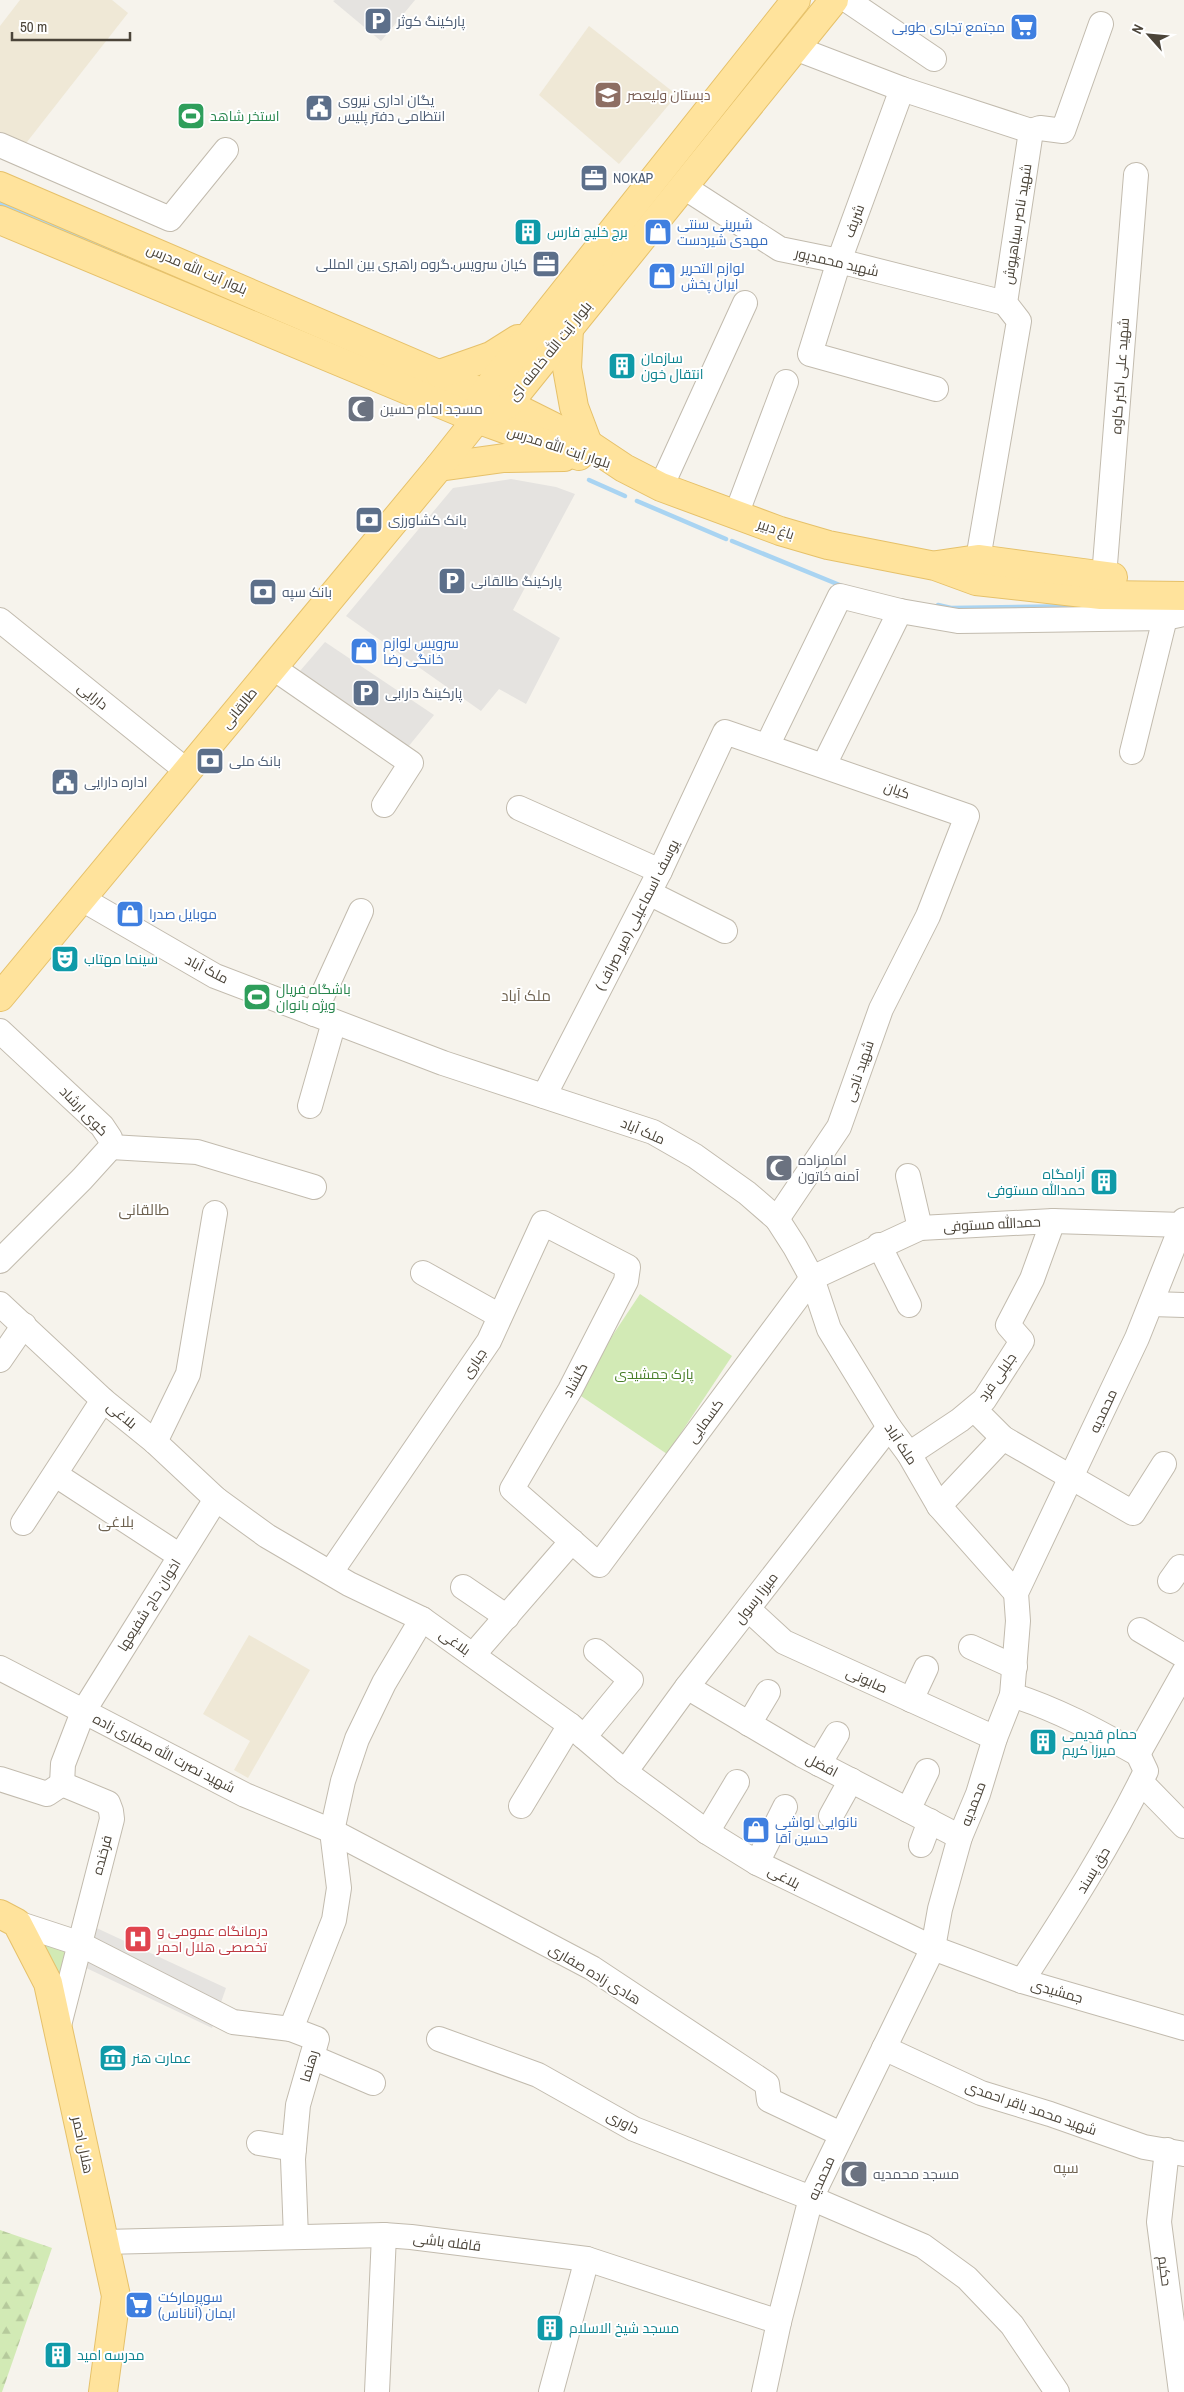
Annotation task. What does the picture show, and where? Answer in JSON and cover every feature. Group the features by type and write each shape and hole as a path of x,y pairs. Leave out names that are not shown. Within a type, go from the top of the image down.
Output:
{"main road":[{"name":"بلوار آیت الله خامنه ای","path":"477,419 484,393 796,0"},
{"name":"بلوار آیت الله خامنه ای","path":"477,419 508,404 834,0"},
{"name":"بلوار آیت الله مدرس","path":"0,186 484,393 508,404 585,450 624,468"},
{"name":"بلوار آیت الله مدرس","path":"0,220 477,419 585,450"},
{"path":"564,291 564,303 568,307 573,309 587,304"},
{"path":"440,374 491,356 536,327"},
{"path":"439,466 585,450 574,407 567,368 569,329"},
{"name":"طالقانی","path":"0,997 477,419"},
{"name":"باغ دبیر","path":"624,468 661,487 736,515 828,545 935,566 976,581 1101,595 1184,596"},
{"name":"باغ دبیر","path":"935,566 978,559 1104,577 1184,580"},
{"name":"هلال احمر","path":"8,1919 48,1983 116,2296 103,2392"}],"street":[{"path":"847,0 934,58"},
{"path":"796,48 902,89 1031,131 1040,128 1063,131 1101,24"},
{"name":"شریف","path":"902,89 839,261 810,354 936,389"},
{"name":"شهید ناصر سیاهپوش","path":"978,559 1019,321 1005,303 1031,131"},
{"path":"0,145 170,219 226,150"},
{"name":"شهید علی اکبر کاوه","path":"1104,577 1136,175"},
{"name":"شهید محمدپور","path":"684,187 780,249 839,261 1005,303"},
{"path":"661,487 745,303"},
{"path":"736,515 786,382"},
{"path":"767,746 840,596 900,611 958,621 1175,616 1132,752"},
{"path":"824,765 900,611"},
{"name":"دارایی","path":"0,620 187,771"},
{"path":"272,667 410,763 384,805"},
{"name":"کیان","path":"725,732 967,816 928,916"},
{"name":"یوسف اسماعیلی (میر صراف )","path":"544,1096 660,871 725,732"},
{"path":"519,808 660,871"},
{"path":"649,893 725,931"},
{"name":"ملک آباد","path":"82,899 215,976 443,1063 653,1132 695,1156 747,1193 777,1219 812,1278 829,1329 889,1427 909,1454 939,1506 1016,1593"},
{"path":"310,1106 324,1018 361,912"},
{"name":"شهید ناجی","path":"777,1219 839,1127 880,1010 928,916"},
{"name":"کوی ارشاد","path":"0,1031 102,1126 110,1138 111,1146 82,1179 0,1261"},
{"path":"111,1146 197,1152 314,1187"},
{"path":"908,1176 920,1228"},
{"path":"155,1442 188,1374 215,1213"},
{"name":"حمدالله مستوفی","path":"812,1278 879,1245 920,1228 1053,1221 1183,1223"},
{"name":"جلیلی فرد","path":"909,1454 984,1400 1022,1342 1008,1325 1032,1279 1053,1221"},
{"name":"جباری","path":"331,1572 489,1341 543,1223 628,1267"},
{"name":"محمدیه","path":"764,2392 779,2322 811,2198 933,1948 940,1909 960,1837 978,1794 995,1738 1012,1695 1018,1621 1016,1593 1151,1304 1183,1223"},
{"path":"879,1245 909,1305"},
{"name":"گلشاد","path":"572,1541 512,1488 570,1390 626,1281 628,1267"},
{"path":"423,1273 500,1316"},
{"name":"کسمایی","path":"572,1541 599,1565 812,1278"},
{"name":"بلاغی","path":"0,1304 103,1400 155,1442 216,1499 267,1536 349,1584 422,1619 577,1731 625,1772 707,1832 757,1863 933,1948"},
{"path":"1151,1304 1184,1305"},
{"path":"0,1360 24,1325"},
{"path":"24,1523 103,1400"},
{"path":"974,1409 1003,1438 1133,1513 1164,1464"},
{"name":"میرزا رسول","path":"625,1772 687,1687 889,1427"},
{"path":"939,1506 1003,1438"},
{"path":"56,1475 180,1556"},
{"name":"اخوان حاج شفیعها","path":"83,1712 216,1499"},
{"path":"473,1655 572,1541"},
{"path":"463,1587 507,1617"},
{"name":"صابونی","path":"748,1609 784,1642 995,1738"},
{"path":"8,1919 78,1943 233,2022 291,2029 334,1920 339,1888 332,1831 343,1780 357,1739 384,1683 422,1619"},
{"path":"1140,1630 1184,1656"},
{"path":"971,1647 1015,1667"},
{"path":"522,1806 577,1731 631,1680 596,1651"},
{"name":"شهید نصرت الله صفاری زاده","path":"0,1668 245,1795 332,1831"},
{"path":"911,1700 926,1668"},
{"path":"1012,1695 1058,1712 1138,1754 1178,1699 1184,1672"},
{"name":"افضل","path":"687,1687 819,1764 960,1837"},
{"path":"749,1724 768,1692"},
{"path":"0,1779 47,1794 62,1784 63,1764 83,1712"},
{"path":"819,1764 837,1734"},
{"name":"حق پسند","path":"1022,1981 1087,1882 1126,1813 1146,1771 1138,1754"},
{"path":"908,1810 927,1771"},
{"path":"831,1816 851,1780"},
{"path":"707,1832 736,1782"},
{"path":"1141,1782 1184,1826"},
{"name":"فرخنده","path":"58,2029 78,1943 112,1819 112,1811 108,1803 62,1784"},
{"path":"757,1863 785,1807"},
{"path":"921,1845 930,1821"},
{"name":"هادی زاده صفاری","path":"332,1831 592,1968 767,2084 769,2100 841,2134"},
{"name":"جمشیدی","path":"933,1948 1022,1981 1184,2028"},
{"name":"رهنما","path":"291,2029 317,2039 298,2105 294,2149 296,2237"},
{"name":"داوری","path":"439,2039 538,2076 634,2129 811,2198 923,2246 966,2278 1012,2325 1057,2392"},
{"name":"شهید محمد باقر احمدی","path":"884,2048 981,2093 1050,2114 1144,2147 1176,2152"},
{"path":"312,2057 373,2083"},
{"path":"259,2143 294,2149"},
{"name":"حکیم","path":"1176,2152 1158,2222 1181,2392"},
{"path":"377,2392 384,2235"},
{"name":"قافله باشی","path":"104,2242 384,2235 587,2259 779,2322"},
{"path":"551,2392 587,2259"}],"shaded area":[{"path":"20,0 112,0 128,13 23,147 0,137 0,26"},
{"name":"پارکینگ کوثر","path":"415,0 381,41 333,1"},
{"name":"دبستان ولیعصر","path":"589,26 677,95 619,164 539,95"},
{"name":"پارکینگ طالقانی","path":"511,479 556,487 575,494 513,610 560,638 526,704 499,689 481,711 346,616 453,488"},
{"name":"پارکینگ دارابی","path":"325,642 434,715 408,747 300,671"},
{"path":"249,1635 310,1670 248,1778 234,1770 250,1741 203,1714"},
{"path":"90,1925 226,1988 212,2028 80,1965"}],"green space":[{"name":"پارک جمشیدی","path":"640,1294 732,1356 667,1454 575,1392"},
{"path":"42,1934 68,1946 59,1994"},
{"path":"0,2230 52,2248 2,2392 0,2392"}],"waterway":[{"path":"0,203 163,272"},
{"path":"177,278 339,347"},
{"path":"589,480 625,496"},
{"path":"637,501 726,539"},
{"path":"732,541 842,586"},
{"path":"938,605 951,608 1085,606"}],"place":[{"name":"پارکینگ کوثر","path":"378,21"},
{"name":"مجتمع تجاری طوبی","path":"1024,27"},
{"name":"دبستان ولیعصر","path":"608,95"},
{"name":"یگان اداری نیروی انتظامی دفتر پلیس","path":"319,108"},
{"name":"استخر شاهد","path":"191,116"},
{"name":"NOKAP","path":"594,178"},
{"name":"برج خلیج فارس","path":"528,232"},
{"name":"شیرینی سنتی مهدی شیردست","path":"658,232"},
{"name":"کیان سرویس.گروه راهبری بین المللی","path":"546,264"},
{"name":"لوازم التحریر ایران پخش","path":"662,276"},
{"name":"سازمان انتقال خون","path":"622,366"},
{"name":"مسجد امام حسین","path":"361,409"},
{"name":"بانک کشاورزی","path":"369,520"},
{"name":"پارکینگ طالقانی","path":"452,581"},
{"name":"بانک سپه","path":"263,592"},
{"name":"سرویس لوازم خانگی رضا","path":"364,651"},
{"name":"پارکینگ دارابی","path":"366,693"},
{"name":"بانک ملی","path":"210,761"},
{"name":"اداره دارایی","path":"65,782"},
{"name":"موبایل صدرا","path":"130,914"},
{"name":"سینما مهتاب","path":"65,959"},
{"name":"باشگاه فریال ویژه بانوان","path":"257,997"},
{"name":"امامزاده آمنه خاتون","path":"779,1168"},
{"name":"آرامگاه حمدالله مستوفی","path":"1104,1182"},
{"name":"حمام قدیمی میرزا کریم","path":"1043,1742"},
{"name":"نانوایی لواشی حسین آقا","path":"756,1830"},
{"name":"درمانگاه عمومی و تخصصی هلال احمر","path":"138,1939"},
{"name":"عمارت هنر","path":"113,2058"},
{"name":"مسجد محمدیه","path":"854,2174"},
{"name":"سوپرمارکت ایمان (آناناس)","path":"139,2305"},
{"name":"مسجد شیخ الاسلام","path":"550,2328"},
{"name":"مدرسه امید","path":"58,2355"}],"district":[{"name":"ملک آباد","path":"526,995"},
{"name":"طالقانی","path":"144,1209"},
{"name":"بلاغی","path":"116,1521"},
{"name":"سپه","path":"1066,2167"}]}
